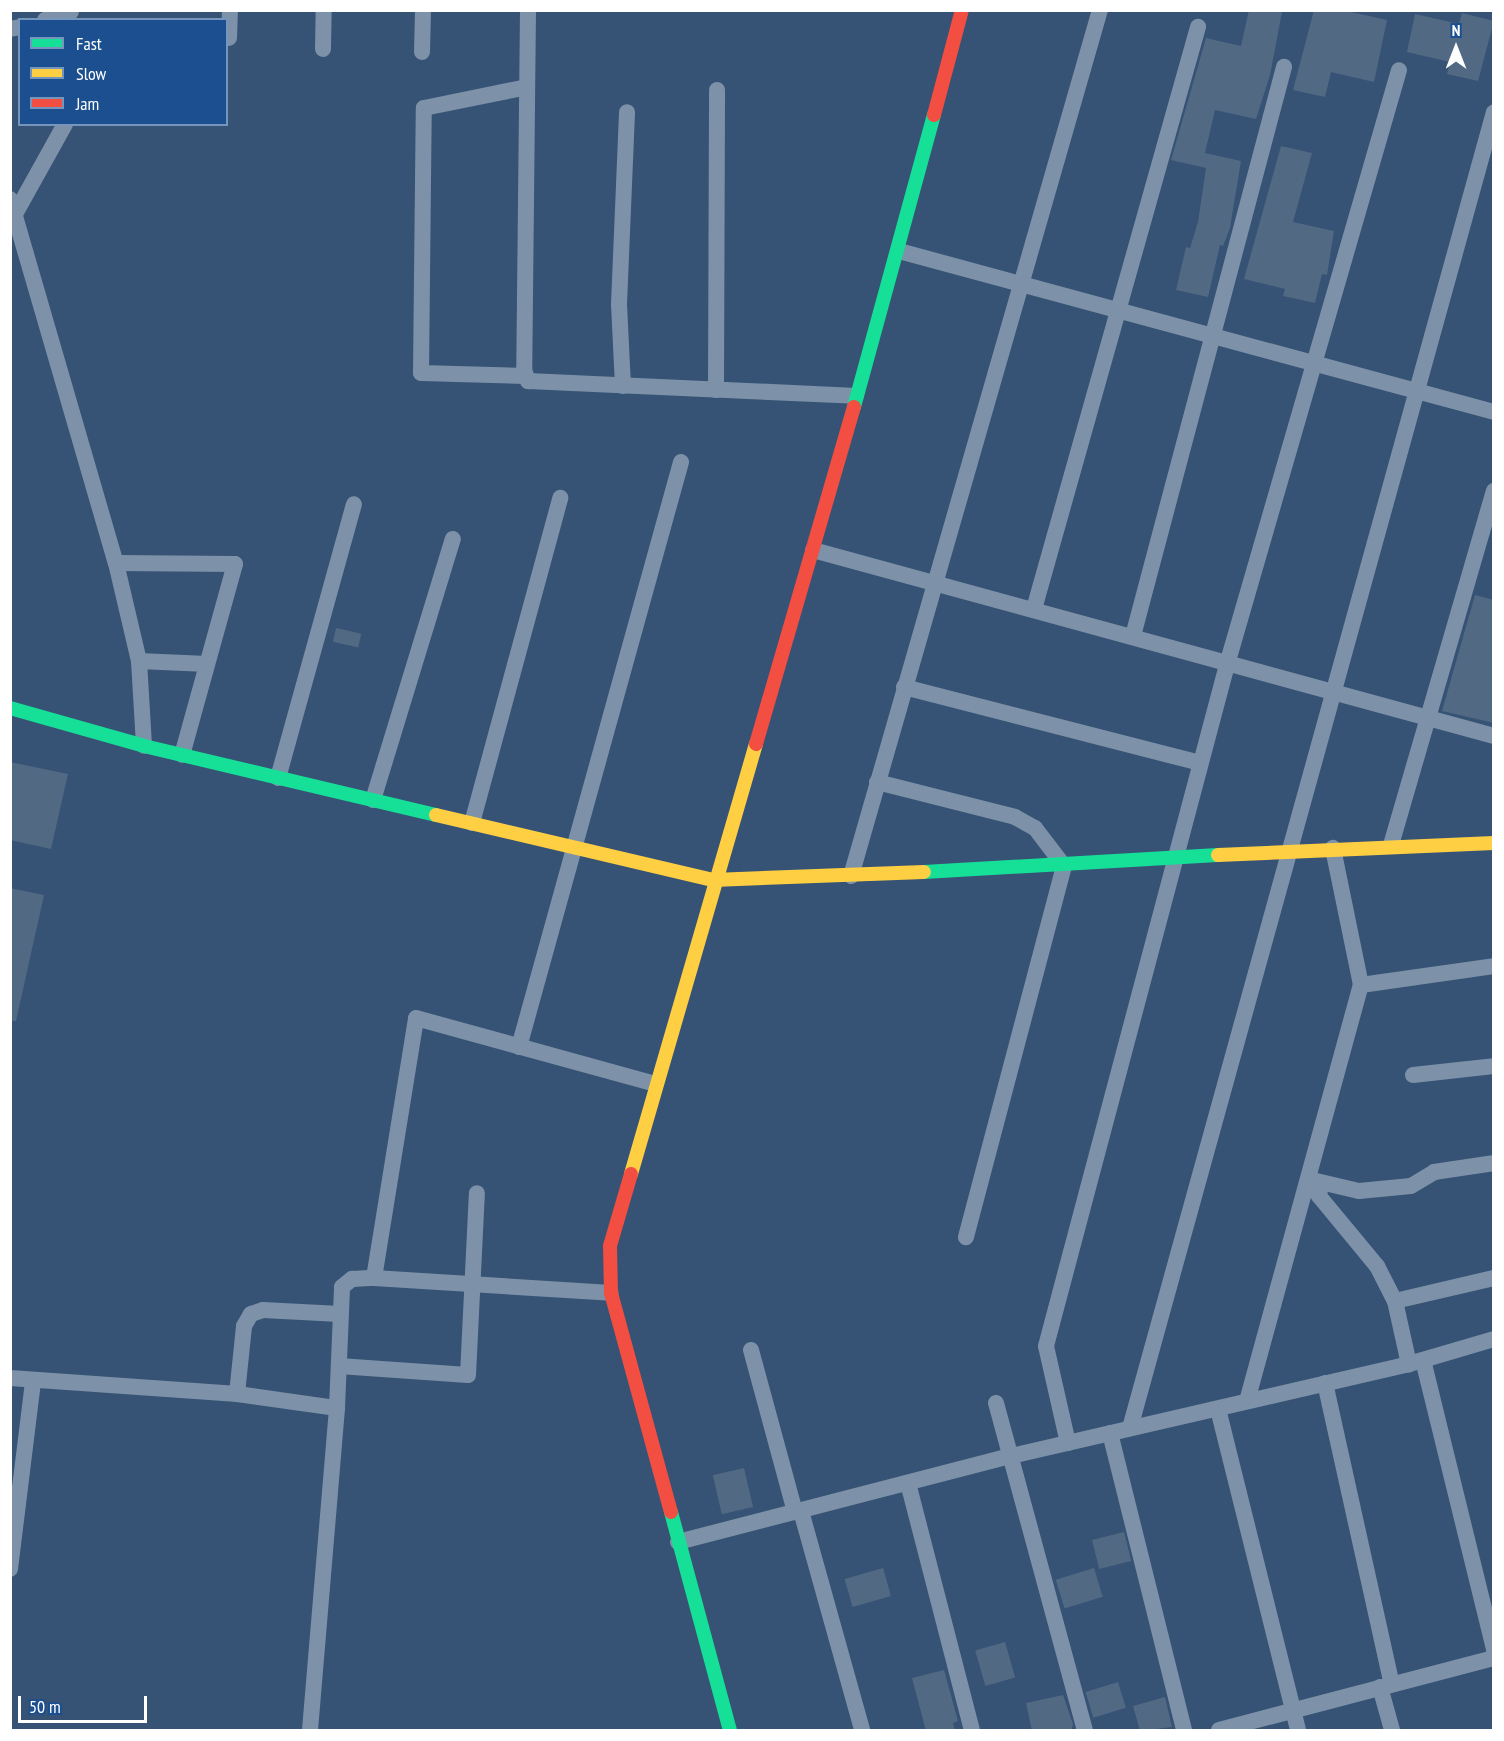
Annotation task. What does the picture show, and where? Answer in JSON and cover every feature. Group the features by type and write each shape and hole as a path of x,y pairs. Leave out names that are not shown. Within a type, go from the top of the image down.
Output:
{"main road":[{"path":"730,1731 611,1293 610,1246 713,880 813,549 899,251 962,10"},
{"path":"10,708 144,746 713,880 1064,866 1391,845 1494,843"}],"street":[{"path":"230,10 230,38"},
{"path":"323,49 324,10"},
{"path":"422,52 423,10"},
{"path":"525,376 528,10"},
{"path":"851,876 1100,10"},
{"path":"54,18 71,14"},
{"path":"1034,609 1198,27"},
{"path":"1132,636 1284,67"},
{"path":"1068,1443 1046,1346 1173,860 1399,70"},
{"path":"528,87 424,108 421,373 525,376 532,383 856,396"},
{"path":"717,90 717,390"},
{"path":"622,386 619,304 627,112"},
{"path":"1130,1428 1290,851 1332,690 1494,112"},
{"path":"64,126 13,207 116,563 139,661 144,746"},
{"path":"899,251 1314,366 1494,412"},
{"path":"519,1047 681,462"},
{"path":"1391,845 1494,491"},
{"path":"472,823 560,498"},
{"path":"278,778 354,504"},
{"path":"373,800 453,539"},
{"path":"813,549 1494,736"},
{"path":"116,563 235,564 182,755"},
{"path":"139,661 207,664"},
{"path":"904,687 1200,763"},
{"path":"877,782 1015,817 1035,828 1064,866 966,1236"},
{"path":"1247,1401 1314,1181 1361,985 1333,848"},
{"path":"1361,985 1494,966"},
{"path":"374,1278 416,1018 655,1084"},
{"path":"1413,1075 1494,1066"},
{"path":"1314,1181 1359,1191 1411,1186 1434,1172 1494,1163"},
{"path":"1314,1181 1318,1196 1377,1266 1395,1301 1416,1362 1494,1650"},
{"path":"339,1366 468,1375 477,1193"},
{"path":"310,1731 337,1408 342,1287 346,1281 374,1278 471,1286 611,1293"},
{"path":"1395,1301 1494,1278"},
{"path":"237,1394 244,1326 251,1314 263,1310 340,1314"},
{"path":"678,1542 1011,1456 1416,1362 1494,1339"},
{"path":"751,1350 862,1731"},
{"path":"10,1378 237,1394 337,1408"},
{"path":"10,1569 33,1381"},
{"path":"1325,1383 1386,1685 1392,1731"},
{"path":"996,1403 1085,1731"},
{"path":"1218,1409 1298,1731"},
{"path":"1110,1433 1184,1731"},
{"path":"908,1483 972,1731"},
{"path":"1219,1731 1494,1658"}],"building":[{"path":"1249,10 1282,12 1270,75 1256,119 1215,110 1205,153 1241,161 1230,228 1223,246 1220,245 1208,297 1176,290 1186,247 1190,248 1198,222 1206,168 1171,160 1206,38 1241,46"},
{"path":"1314,10 1342,10 1387,20 1374,82 1331,72 1325,97 1293,90"},
{"path":"1462,13 1494,21 1478,81 1447,74 1450,62 1407,52 1415,14 1459,24"},
{"path":"1281,146 1312,153 1293,222 1334,231 1327,275 1322,274 1315,303 1283,296 1285,289 1244,279"},
{"path":"1475,595 1494,600 1494,723 1442,711"},
{"path":"336,628 361,634 358,647 333,642"},
{"path":"10,762 68,774 51,849 10,840"},
{"path":"10,888 44,895 16,1021 10,1021"},
{"path":"744,1468 753,1507 722,1514 713,1475"},
{"path":"1124,1532 1131,1561 1099,1569 1092,1540"},
{"path":"883,1568 891,1596 853,1607 845,1579"},
{"path":"1094,1568 1103,1597 1065,1608 1056,1580"},
{"path":"1005,1642 1015,1678 985,1686 975,1651"},
{"path":"944,1670 958,1721 953,1723 955,1731 926,1731 912,1678"},
{"path":"1118,1682 1126,1708 1093,1718 1085,1692"},
{"path":"1063,1695 1073,1724 1071,1731 1032,1731 1026,1703"},
{"path":"1165,1697 1172,1727 1140,1731 1133,1706"}],"traffic: fast":[{"path":"854,407 934,115"},
{"path":"10,708 144,746 436,815"},
{"path":"924,872 1218,855"},
{"path":"671,1512 730,1730"}],"traffic: slow":[{"path":"631,1174 756,744"},
{"path":"436,815 713,880 924,872"},
{"path":"1218,855 1494,843"}],"traffic: jam":[{"path":"934,115 962,10"},
{"path":"756,744 854,407"},
{"path":"631,1174 610,1246 611,1293 671,1512"}]}
